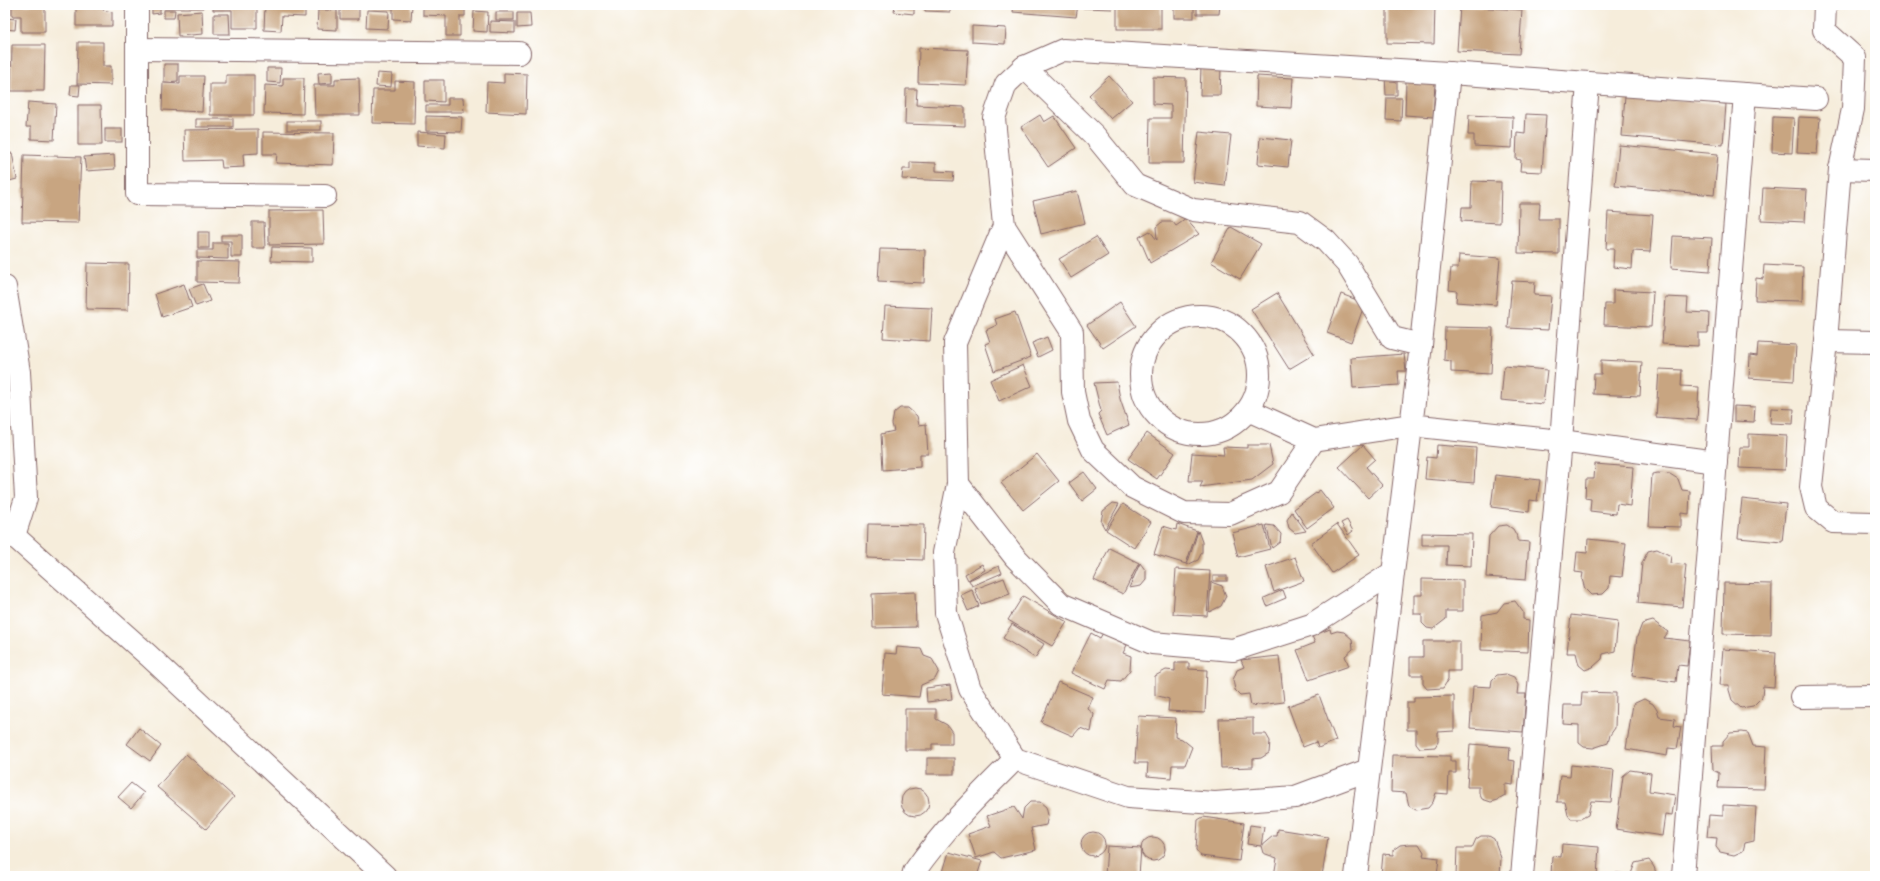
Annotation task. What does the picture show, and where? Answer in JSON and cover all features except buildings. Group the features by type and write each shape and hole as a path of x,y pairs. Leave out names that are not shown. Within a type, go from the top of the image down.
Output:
{"street":[{"path":"137,5 137,194 326,196"},
{"path":"1825,5 1824,30 1855,58 1853,109 1840,169 1826,341 1811,487 1816,508 1833,522 1875,523"},
{"path":"137,49 519,53"},
{"path":"1314,440 1279,492 1230,514 1184,513 1132,487 1093,450 1079,421 1073,392 1072,332 1004,226 994,118 1006,84 1024,67 1063,50 1449,73 1816,99"},
{"path":"1024,67 1095,136 1135,185 1193,210 1300,222 1326,241 1347,264 1392,338 1420,345"},
{"path":"1356,876 1420,345 1449,73"},
{"path":"1522,876 1561,441 1588,83"},
{"path":"1683,876 1745,94"},
{"path":"1840,169 1875,170"},
{"path":"1004,226 955,343 958,484 944,553 946,613 970,689 1015,759 1128,797 1216,803 1295,797 1368,770"},
{"path":"5,287 19,372 26,498 9,534 149,656 385,876"},
{"path":"1203,315 1224,320 1237,328 1251,343 1259,362 1258,391 1248,410 1231,426 1212,433 1191,434 1167,425 1152,411 1144,395 1140,374 1144,354 1151,340 1165,326 1183,317 1203,315"},
{"path":"1826,341 1875,342"},
{"path":"1248,410 1314,440 1410,424 1561,441 1716,462"},
{"path":"958,484 1015,557 1061,604 1152,643 1233,650 1311,625 1392,573"},
{"path":"1801,697 1875,696"},
{"path":"913,876 914,872 932,846 957,817 1015,759"}]}
